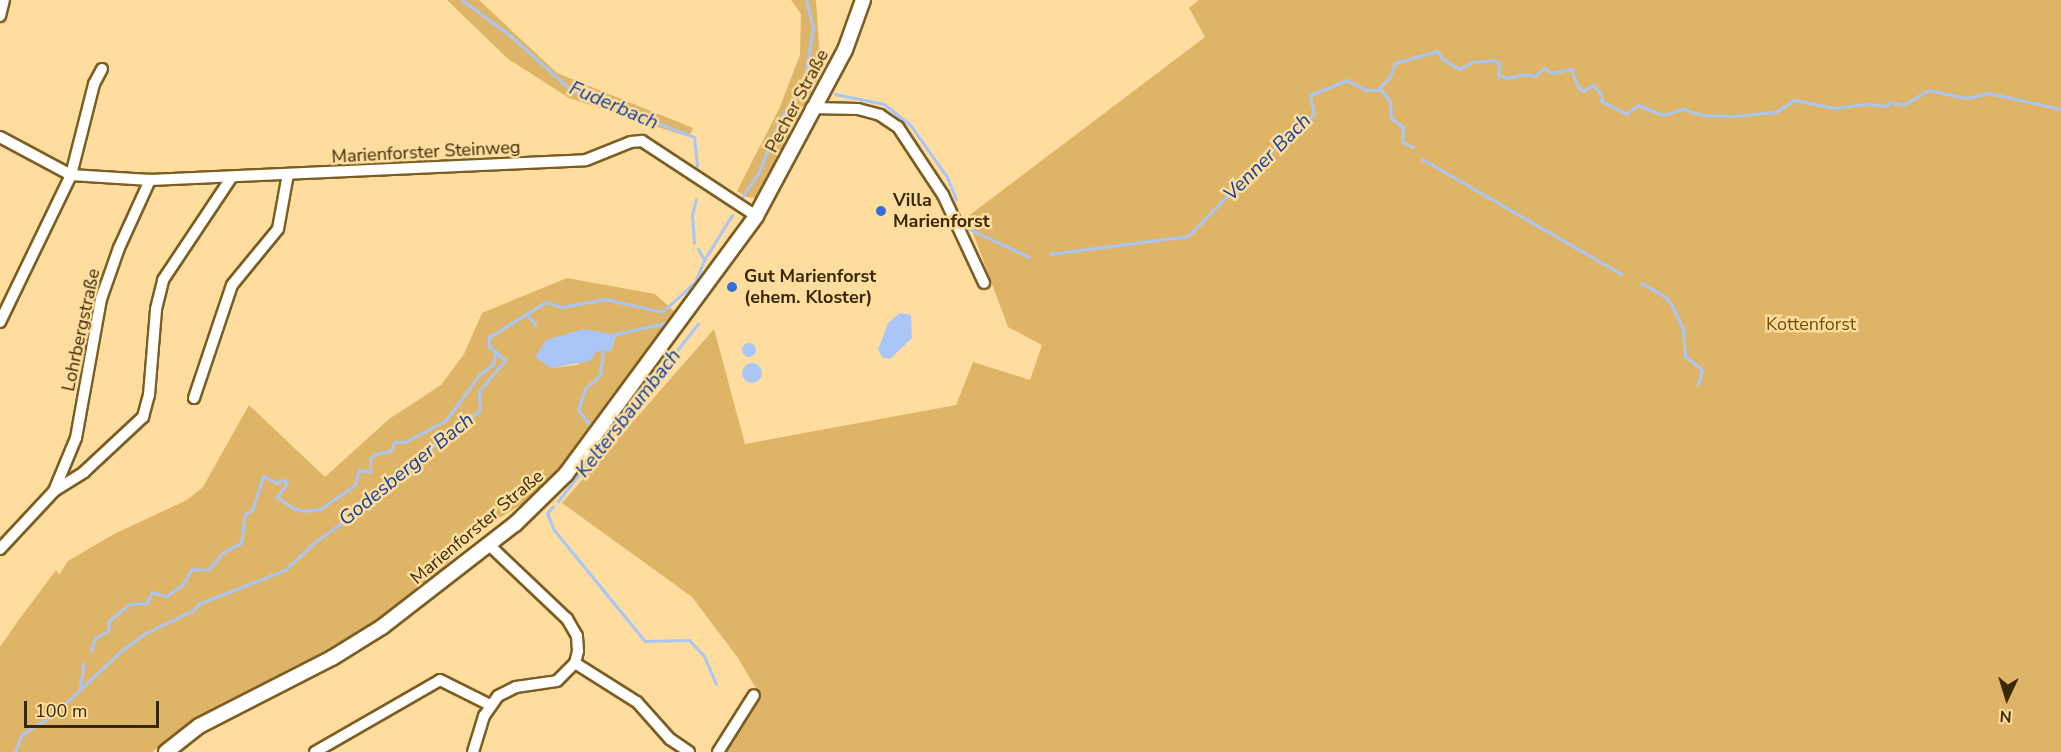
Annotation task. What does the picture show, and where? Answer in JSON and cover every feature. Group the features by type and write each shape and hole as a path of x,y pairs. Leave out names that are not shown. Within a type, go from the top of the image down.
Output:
{"main road":[{"name":"Pecher Straße","path":"756,216 811,108 845,50 863,0"},
{"name":"Marienforster Straße","path":"166,752 199,726 332,658 382,627 489,545 566,474 756,216"}],"street":[{"path":"0,16 4,0"},
{"path":"0,322 71,175 94,84 102,69"},
{"path":"811,108 858,109 880,115 898,127 944,195 984,283"},
{"name":"Marienforster Steinweg","path":"0,137 71,175 150,180 586,160 631,141 642,141 756,216"},
{"path":"194,398 228,292 278,229 288,174"},
{"path":"0,549 54,491 84,472 143,417 149,395 156,309 163,280 169,266 231,178"},
{"name":"Lohrbergstraße","path":"54,491 76,438 101,299 119,248 150,180"},
{"path":"473,752 490,705 516,687 557,681 575,663 578,643 573,627 489,545"},
{"path":"575,663 637,702 670,739 689,752"},
{"path":"315,752 440,680 490,705"},
{"path":"718,752 754,695"}],"green space":[{"path":"447,0 479,0 557,73 693,128 689,137 569,98 507,58"},
{"path":"791,0 816,0 821,73 756,198 747,197 737,191 779,109 800,55 801,14"},
{"name":"Kottenforst","path":"1199,0 2061,0 2061,752 723,752 740,717 761,697 738,658 692,597 562,503 714,329 745,444 956,405 973,362 1030,380 1042,345 1008,327 967,217 1205,37 1189,8"},
{"path":"567,278 655,294 676,313 563,467 522,504 480,530 424,587 341,644 196,719 152,752 0,752 0,647 56,570 59,575 68,561 114,534 187,500 203,487 249,405 325,477 389,419 441,385 464,354 482,313","holes":["616,335 611,351 597,351 577,365 551,368"]}],"water":[{"path":"900,313 911,315 912,338 890,359 883,358 878,350 888,323"},
{"path":"584,329 616,335 611,351 597,351 590,361 551,368 535,357 546,340"},
{"path":"749,343 754,345 756,350 754,355 749,357 744,355 742,350 744,345"},
{"path":"752,363 759,366 762,373 759,380 752,383 745,380 742,373 745,366"}],"waterway":[{"name":"Fuderbach","path":"462,0 512,37 571,90 694,137 697,166"},
{"name":"Godesberger Bach","path":"742,197 759,172 780,119 804,83 813,28 806,0"},
{"name":"Venner Bach","path":"1050,254 1188,236 1267,155 1314,114 1310,95 1347,80 1365,90 1377,90 1389,78 1395,63 1437,51 1443,59 1459,69 1473,62 1494,60 1499,63 1498,75 1508,78 1524,74 1535,76 1544,68 1552,73 1571,69 1578,87 1583,91 1593,85 1602,95 1601,101 1626,114 1638,105 1663,115 1683,109 1701,115 1732,116 1776,112 1794,100 1834,108 1866,104 1887,106 1889,102 1904,105 1928,90 1967,98 1988,93 2061,109"},
{"name":"Venner Bach","path":"804,83 815,88"},
{"path":"1379,88 1390,101 1391,118 1403,127 1402,142 1413,147"},
{"name":"Venner Bach","path":"835,94 884,104 911,126 947,177 956,199"},
{"path":"1422,159 1621,274"},
{"name":"Fuderbach","path":"694,243 692,215 696,199"},
{"name":"Godesberger Bach","path":"15,752 22,734 52,716 122,650 145,633 194,610 198,604 285,570 316,541 363,508 374,492 480,410 479,391 505,360 489,346 489,337 546,302 561,307 605,299 662,312 695,282 704,260 732,215"},
{"name":"Venner Bach","path":"962,217 969,229 1029,257"},
{"name":"Fuderbach","path":"698,249 704,260"},
{"path":"1641,283 1663,295 1671,304 1683,329 1685,356 1702,370 1698,384"},
{"name":"Keltersbaumbach","path":"528,316 536,325"},
{"name":"Keltersbaumbach","path":"611,335 666,323 676,316"},
{"name":"Keltersbaumbach","path":"558,501 698,324"},
{"path":"593,428 578,410 585,389 600,375 603,350"},
{"path":"91,651 95,638 108,631 109,621 129,604 147,603 152,592 166,596 183,584 192,569 208,570 223,552 241,543 245,514 252,510 263,476 276,483 284,480 287,483 277,497 293,508 303,511 320,509 355,485 359,470 370,472 370,459 376,454 390,451 395,442 405,442 446,420 479,375 493,364 496,351"},
{"name":"Keltersbaumbach","path":"553,506 547,513 554,530 645,641 689,640 704,656 716,684"},
{"path":"80,687 84,663"}],"place":[{"name":"Villa Marienforst","path":"881,211"},
{"name":"Gut Marienforst (ehem. Kloster)","path":"732,287"}]}
